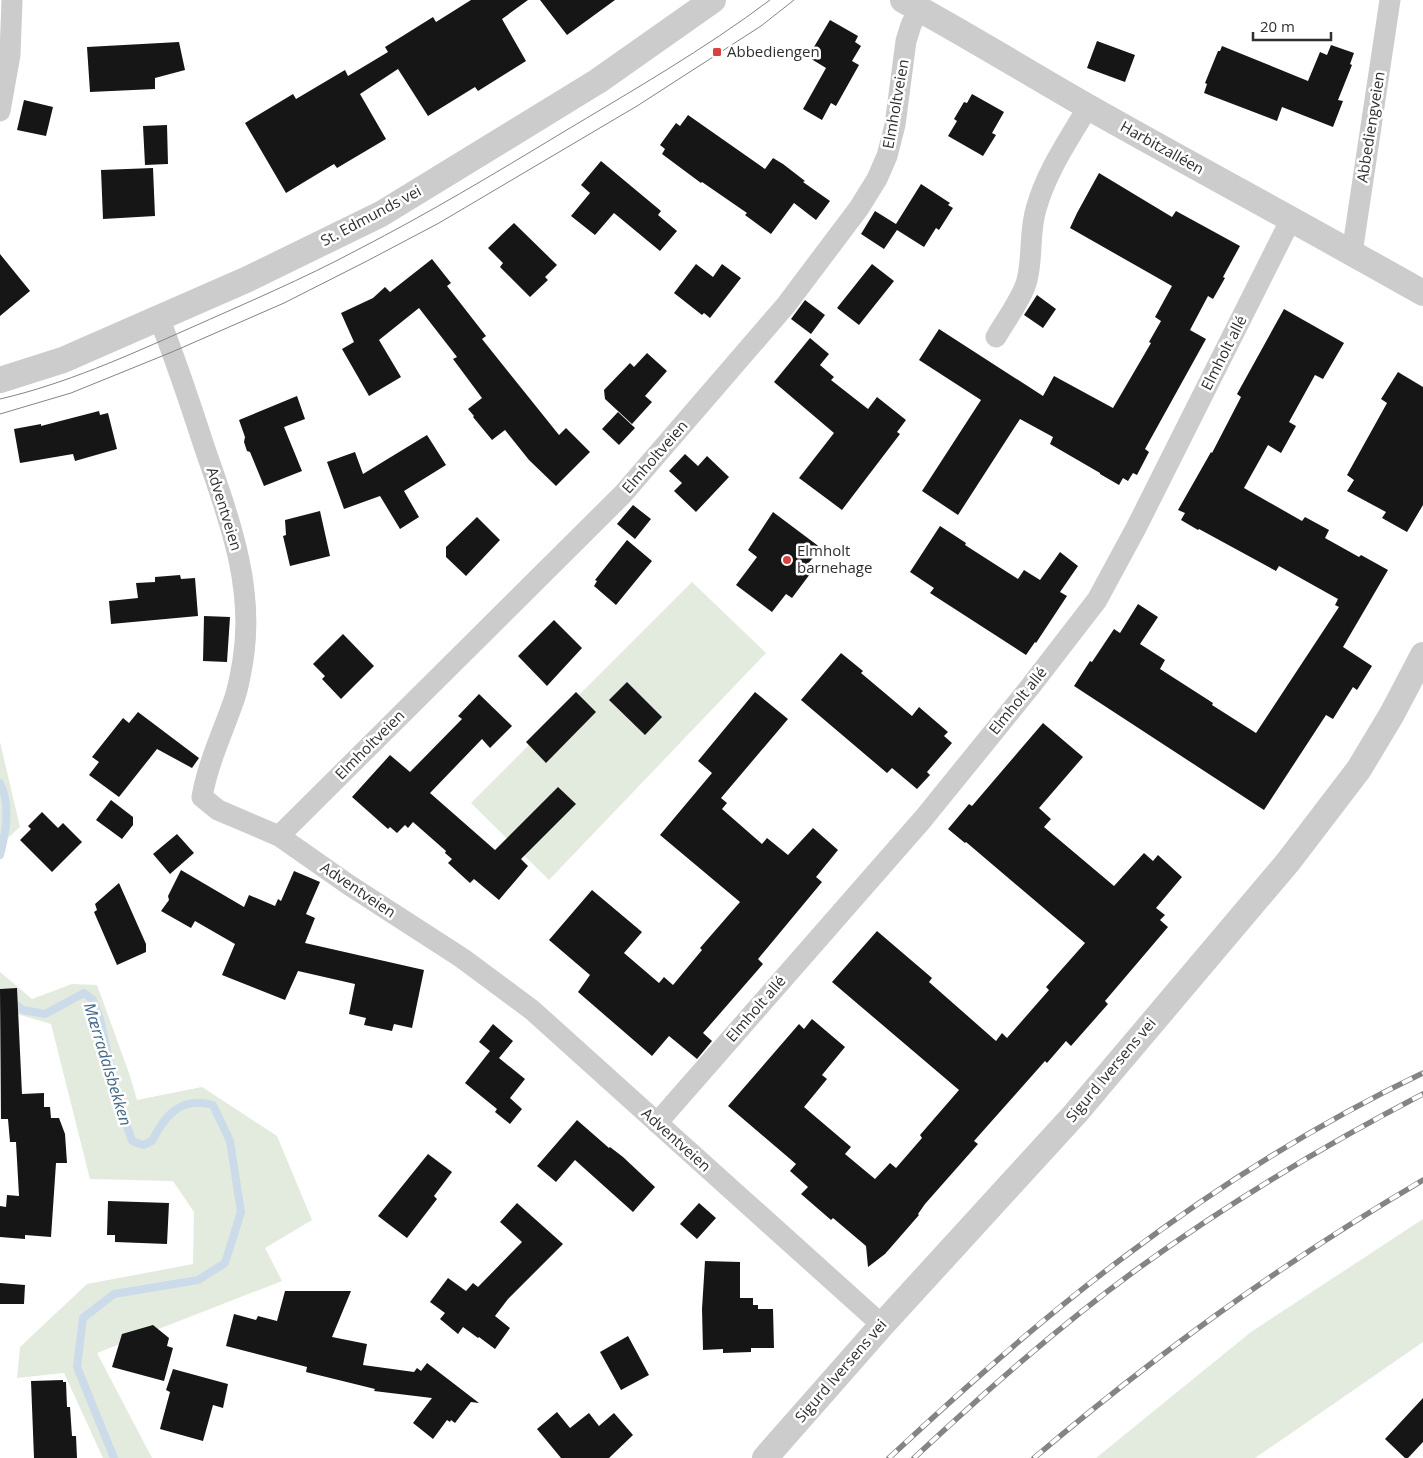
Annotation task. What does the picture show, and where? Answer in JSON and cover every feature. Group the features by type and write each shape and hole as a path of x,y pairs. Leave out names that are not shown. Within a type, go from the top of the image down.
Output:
{"street":[{"path":"0,110 10,55 12,0"},
{"name":"St. Edmunds vei","path":"0,380 64,360 248,279 380,214 598,81 714,0"},
{"name":"Abbediengveien","path":"1352,253 1390,0"},
{"name":"Harbitzalléen","path":"911,4 973,38 1088,107 1423,293"},
{"name":"Elmholtveien","path":"279,836 623,494 786,305 859,208 884,164 895,125 906,41 911,25 911,4"},
{"path":"996,337 1027,283 1036,209 1050,173 1088,107"},
{"name":"Elmholt allé","path":"657,1123 923,819 1030,688 1097,600 1136,528 1291,218"},
{"name":"Adventveien","path":"159,318 229,518 244,585 246,625 243,659 236,695 206,776 202,797 218,810 279,836 349,886 462,958 532,1010 882,1325"},
{"name":"Sigurd Iversens vei","path":"765,1458 882,1325 1075,1114 1288,862 1359,769 1392,714 1423,655"}],"shaded area":[{"path":"692,582 766,653 549,880 471,803"},
{"path":"0,742 20,827 0,845"},
{"path":"0,972 32,999 72,984 97,985 137,1100 202,1087 277,1136 312,1220 265,1248 282,1281 97,1353 152,1458 103,1458 64,1373 17,1378 20,1347 87,1284 193,1264 194,1212 173,1181 90,1179 51,1024 0,1009"},
{"path":"1423,1219 1423,1342 1255,1458 1096,1458 1251,1332"}],"building":[{"path":"471,0 528,0 502,19 526,61 478,91 475,87 428,116 398,69 360,94 386,139 337,168 334,164 286,193 245,123 293,94 296,99 345,70 348,76 388,52 385,47 433,17 436,22"},
{"path":"540,0 615,0 567,35"},
{"path":"830,20 858,36 855,42 861,46 852,61 859,65 836,106 831,103 822,120 803,109 826,68 808,57"},
{"path":"1097,41 1135,55 1125,82 1087,68"},
{"path":"179,42 185,70 155,78 155,89 90,92 87,47"},
{"path":"1331,45 1354,53 1350,64 1352,65 1338,100 1343,101 1333,127 1282,107 1277,121 1204,93 1207,84 1205,83 1218,51 1220,51 1222,46 1308,81 1320,52 1327,55"},
{"path":"972,94 1004,112 992,133 996,135 983,156 948,136 957,121 954,119 964,102 967,103"},
{"path":"24,100 53,107 46,136 17,130"},
{"path":"688,115 765,169 773,158 783,164 805,181 803,182 830,201 816,220 794,203 771,234 745,215 747,213 701,183 662,154 665,149 660,145 676,123 680,126"},
{"path":"167,125 168,164 145,165 143,126"},
{"path":"601,161 661,211 658,215 677,231 660,251 614,213 595,235 571,216 590,193 581,185"},
{"path":"153,168 155,216 103,219 101,170"},
{"path":"1099,173 1172,217 1176,211 1240,246 1213,299 1208,296 1190,330 1206,339 1145,449 1149,452 1137,475 1133,473 1128,481 1123,478 1119,485 1050,444 1053,437 1020,419 958,515 922,491 981,400 919,360 939,329 1043,396 1054,376 1113,408 1151,343 1149,342 1161,321 1155,317 1172,286 1070,228"},
{"path":"921,184 950,203 948,205 953,208 939,230 936,228 924,247 897,230 884,249 861,234 875,211 896,224"},
{"path":"514,223 557,265 545,277 548,280 530,297 500,267 503,263 488,248"},
{"path":"0,254 30,291 0,316"},
{"path":"432,259 451,283 447,286 486,336 482,339 559,435 566,428 590,452 556,486 529,460 505,430 492,440 473,417 468,409 482,398 453,359 457,357 419,308 379,340 401,377 369,396 342,349 354,342 341,313 373,298 385,287 390,292"},
{"path":"696,264 713,277 722,264 741,278 710,318 704,313 702,315 674,293"},
{"path":"872,264 894,281 859,325 837,308"},
{"path":"1037,295 1056,309 1043,328 1024,315"},
{"path":"805,300 825,315 811,334 791,319"},
{"path":"1284,309 1344,343 1323,379 1315,375 1289,422 1296,426 1281,453 1268,445 1244,488 1302,521 1305,517 1329,530 1325,538 1359,557 1361,555 1388,570 1343,647 1372,666 1357,690 1353,687 1333,719 1326,715 1264,810 1074,686 1114,629 1120,633 1138,604 1158,617 1140,644 1165,660 1160,669 1256,733 1339,607 1335,605 1338,599 1279,566 1276,571 1181,520 1185,513 1178,510 1212,453 1241,397 1237,394"},
{"path":"810,338 829,354 820,365 834,377 831,380 868,409 877,397 906,420 897,432 900,434 842,510 799,478 834,433 774,382"},
{"path":"647,353 667,371 645,396 652,402 632,424 605,399 604,390 630,363 634,367"},
{"path":"1398,372 1423,387 1423,505 1407,532 1382,518 1386,512 1347,491 1354,480 1347,475 1387,403 1381,399"},
{"path":"297,396 305,419 284,427 302,471 264,486 250,452 247,451 244,442 245,437 239,420"},
{"path":"99,411 100,415 108,413 117,449 75,461 73,454 20,463 14,429 41,424 41,426"},
{"path":"618,412 635,428 619,445 602,429"},
{"path":"427,435 446,465 404,491 419,517 400,529 380,496 344,509 327,462 355,452 363,474"},
{"path":"685,454 698,466 707,456 729,477 696,512 674,491 682,483 669,471"},
{"path":"633,505 651,519 635,539 617,524"},
{"path":"320,511 330,556 290,566 283,536 286,535 285,520"},
{"path":"773,512 821,548 807,565 813,570 792,598 786,594 772,612 736,585 757,557 748,550"},
{"path":"477,517 500,540 466,576 446,557 446,547"},
{"path":"940,526 966,543 965,545 1018,579 1024,570 1040,580 1060,552 1078,566 1060,592 1067,596 1026,655 930,593 934,588 910,572"},
{"path":"627,540 652,561 616,605 594,586 597,581 595,580"},
{"path":"180,575 181,579 195,578 198,616 111,624 109,601 138,598 136,583 155,582 155,577"},
{"path":"204,616 230,617 227,662 203,661"},
{"path":"554,620 582,648 547,686 518,656"},
{"path":"343,634 374,666 341,699 322,679 325,676 313,664"},
{"path":"841,653 863,671 861,673 912,716 919,707 948,732 944,736 952,743 927,772 930,775 917,789 892,768 887,773 801,700"},
{"path":"627,682 662,717 645,735 609,700"},
{"path":"576,692 596,712 546,763 526,742"},
{"path":"755,692 788,719 721,798 727,803 722,809 762,844 767,838 788,855 813,828 838,850 816,877 822,882 758,959 763,964 703,1033 712,1041 697,1059 669,1036 652,1056 578,992 590,975 549,940 592,890 642,932 624,953 659,983 664,977 673,985 702,950 700,948 740,902 660,835 712,773 698,761"},
{"path":"479,694 512,726 490,748 482,739 430,793 495,850 558,787 576,804 521,859 528,866 499,900 474,879 470,883 448,863 452,859 445,853 446,851 413,822 408,828 405,825 397,833 390,827 388,829 352,797 390,755 410,772 462,719 458,716"},
{"path":"138,712 199,758 192,768 157,749 119,797 89,775 99,762 92,757 123,718 129,723"},
{"path":"1043,723 1083,757 1039,808 1051,819 1044,827 1114,886 1144,853 1153,861 1158,855 1182,877 1156,908 1165,915 1160,920 1168,927 1105,1001 1108,1004 1071,1046 1066,1041 1047,1063 1045,1061 974,1141 978,1144 925,1204 919,1215 885,1254 868,1267 866,1246 833,1218 831,1220 801,1194 808,1187 790,1171 796,1164 728,1106 799,1024 804,1029 812,1019 845,1047 822,1075 827,1079 804,1107 851,1147 845,1154 875,1179 890,1163 896,1168 922,1138 920,1135 959,1090 832,982 877,931 932,978 929,982 996,1041 1002,1033 1007,1038 1049,990 1046,987 1085,943 966,842 948,829 969,804 972,806"},
{"path":"111,800 133,817 133,825 122,839 96,820"},
{"path":"42,812 58,828 63,823 82,842 52,872 20,840 31,829 28,826"},
{"path":"177,834 194,853 170,874 153,854"},
{"path":"181,870 244,907 249,895 275,906 278,899 281,901 294,871 320,882 306,914 315,918 305,943 424,970 412,1028 394,1024 392,1031 364,1025 366,1018 349,1014 355,984 298,971 285,1000 222,975 235,944 195,921 191,928 161,911 169,900 168,896"},
{"path":"119,883 146,944 146,952 117,965 94,912 97,910 95,904"},
{"path":"17,988 22,1094 44,1093 44,1107 50,1107 51,1118 59,1118 65,1134 67,1163 56,1163 51,1237 25,1235 25,1239 0,1237 0,1206 6,1207 7,1195 19,1196 16,1142 10,1142 8,1119 1,1119 0,989"},
{"path":"493,1024 513,1041 499,1058 525,1079 510,1098 522,1109 510,1124 495,1112 497,1109 465,1083 490,1051 479,1042"},
{"path":"577,1120 609,1148 623,1157 655,1187 633,1212 575,1160 556,1182 537,1166"},
{"path":"428,1154 452,1172 434,1196 437,1199 407,1238 378,1216"},
{"path":"108,1201 169,1203 167,1244 115,1242 115,1235 107,1235"},
{"path":"517,1203 563,1244 508,1299 495,1316 510,1328 495,1349 463,1327 458,1334 440,1319 445,1313 430,1302 448,1278 466,1291 473,1283 478,1287 522,1242 500,1222"},
{"path":"699,1203 716,1218 697,1239 680,1224"},
{"path":"705,1261 740,1262 740,1298 753,1298 753,1305 758,1305 758,1309 773,1309 774,1348 751,1348 751,1352 723,1353 723,1349 703,1350 702,1309"},
{"path":"0,1283 25,1285 24,1304 0,1304"},
{"path":"285,1291 351,1291 332,1337 367,1344 363,1365 414,1372 417,1368 421,1371 427,1363 479,1403 471,1402 455,1423 447,1420 433,1439 413,1423 432,1398 374,1391 375,1389 306,1372 307,1367 226,1346 234,1314 256,1320 258,1316 277,1321"},
{"path":"153,1325 169,1338 167,1346 173,1348 164,1381 112,1367 122,1334"},
{"path":"628,1336 649,1375 621,1390 600,1352"},
{"path":"173,1369 228,1384 223,1408 213,1405 203,1441 160,1429 170,1392 166,1390"},
{"path":"63,1380 63,1382 66,1382 67,1407 70,1407 72,1436 76,1436 77,1458 34,1458 31,1381"},
{"path":"1423,1398 1423,1442 1408,1458 1405,1458 1385,1439"},
{"path":"557,1412 570,1428 589,1413 599,1426 614,1413 633,1435 609,1458 561,1458 537,1429"}],"waterway":[{"name":"Mærradalsbekken","path":"0,783 6,809 6,828 0,855"},
{"name":"Mærradalsbekken","path":"0,993 23,1010 45,1014 84,993 93,1000 100,1019 117,1096 132,1141 143,1145 152,1141 163,1123 175,1110 192,1103 213,1105 230,1141 241,1212 225,1263 198,1280 114,1294 83,1318 77,1367 114,1458"}],"tram line":[{"path":"0,399 48,386 119,359 338,260 410,222 613,102 693,53 770,0"},
{"path":"0,414 71,393 172,352 284,303 367,261 439,223 637,106 761,26 794,0"}],"railway":[{"path":"889,1458 1033,1329 1093,1280 1159,1231 1232,1181 1307,1135 1384,1092 1423,1073"},
{"path":"914,1458 1022,1361 1078,1314 1136,1270 1240,1199 1312,1155 1423,1094"},
{"path":"1034,1458 1126,1382 1222,1311 1321,1243 1423,1180"}],"place":[{"name":"Abbediengen","path":"717,52"},
{"name":"Elmholt barnehage","path":"787,560"}]}
